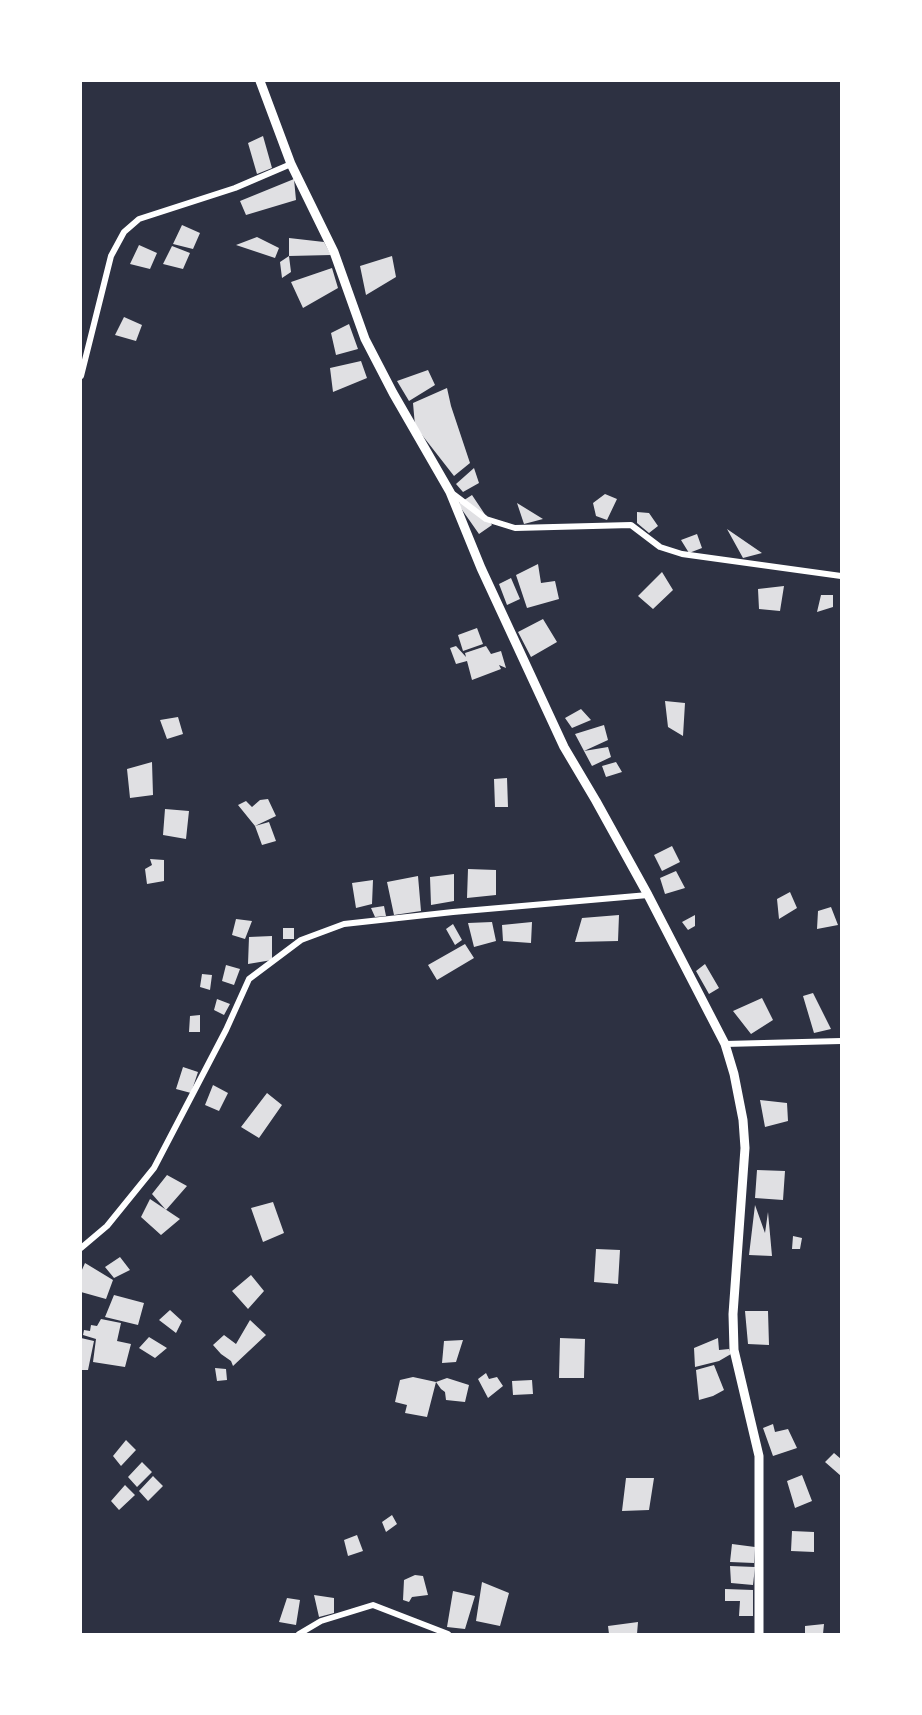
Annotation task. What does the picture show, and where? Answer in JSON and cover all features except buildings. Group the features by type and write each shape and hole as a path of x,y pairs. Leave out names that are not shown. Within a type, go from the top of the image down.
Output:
{"street":[{"path":"260,81 291,164 333,252 365,339 450,492 486,578 564,747 597,801 648,895 725,1044 734,1074 743,1120 744,1139 733,1331 734,1350 759,1456 759,1634"},
{"path":"81,376 111,256 124,232 139,219 235,188 291,164"},
{"path":"450,492 486,519 515,528 631,525 660,547 682,554 841,576"},
{"path":"81,1248 107,1226 154,1168 226,1030 249,979 301,940 344,924 648,895"},
{"path":"725,1044 841,1041"},
{"path":"299,1634 321,1621 373,1605 448,1634"}]}
